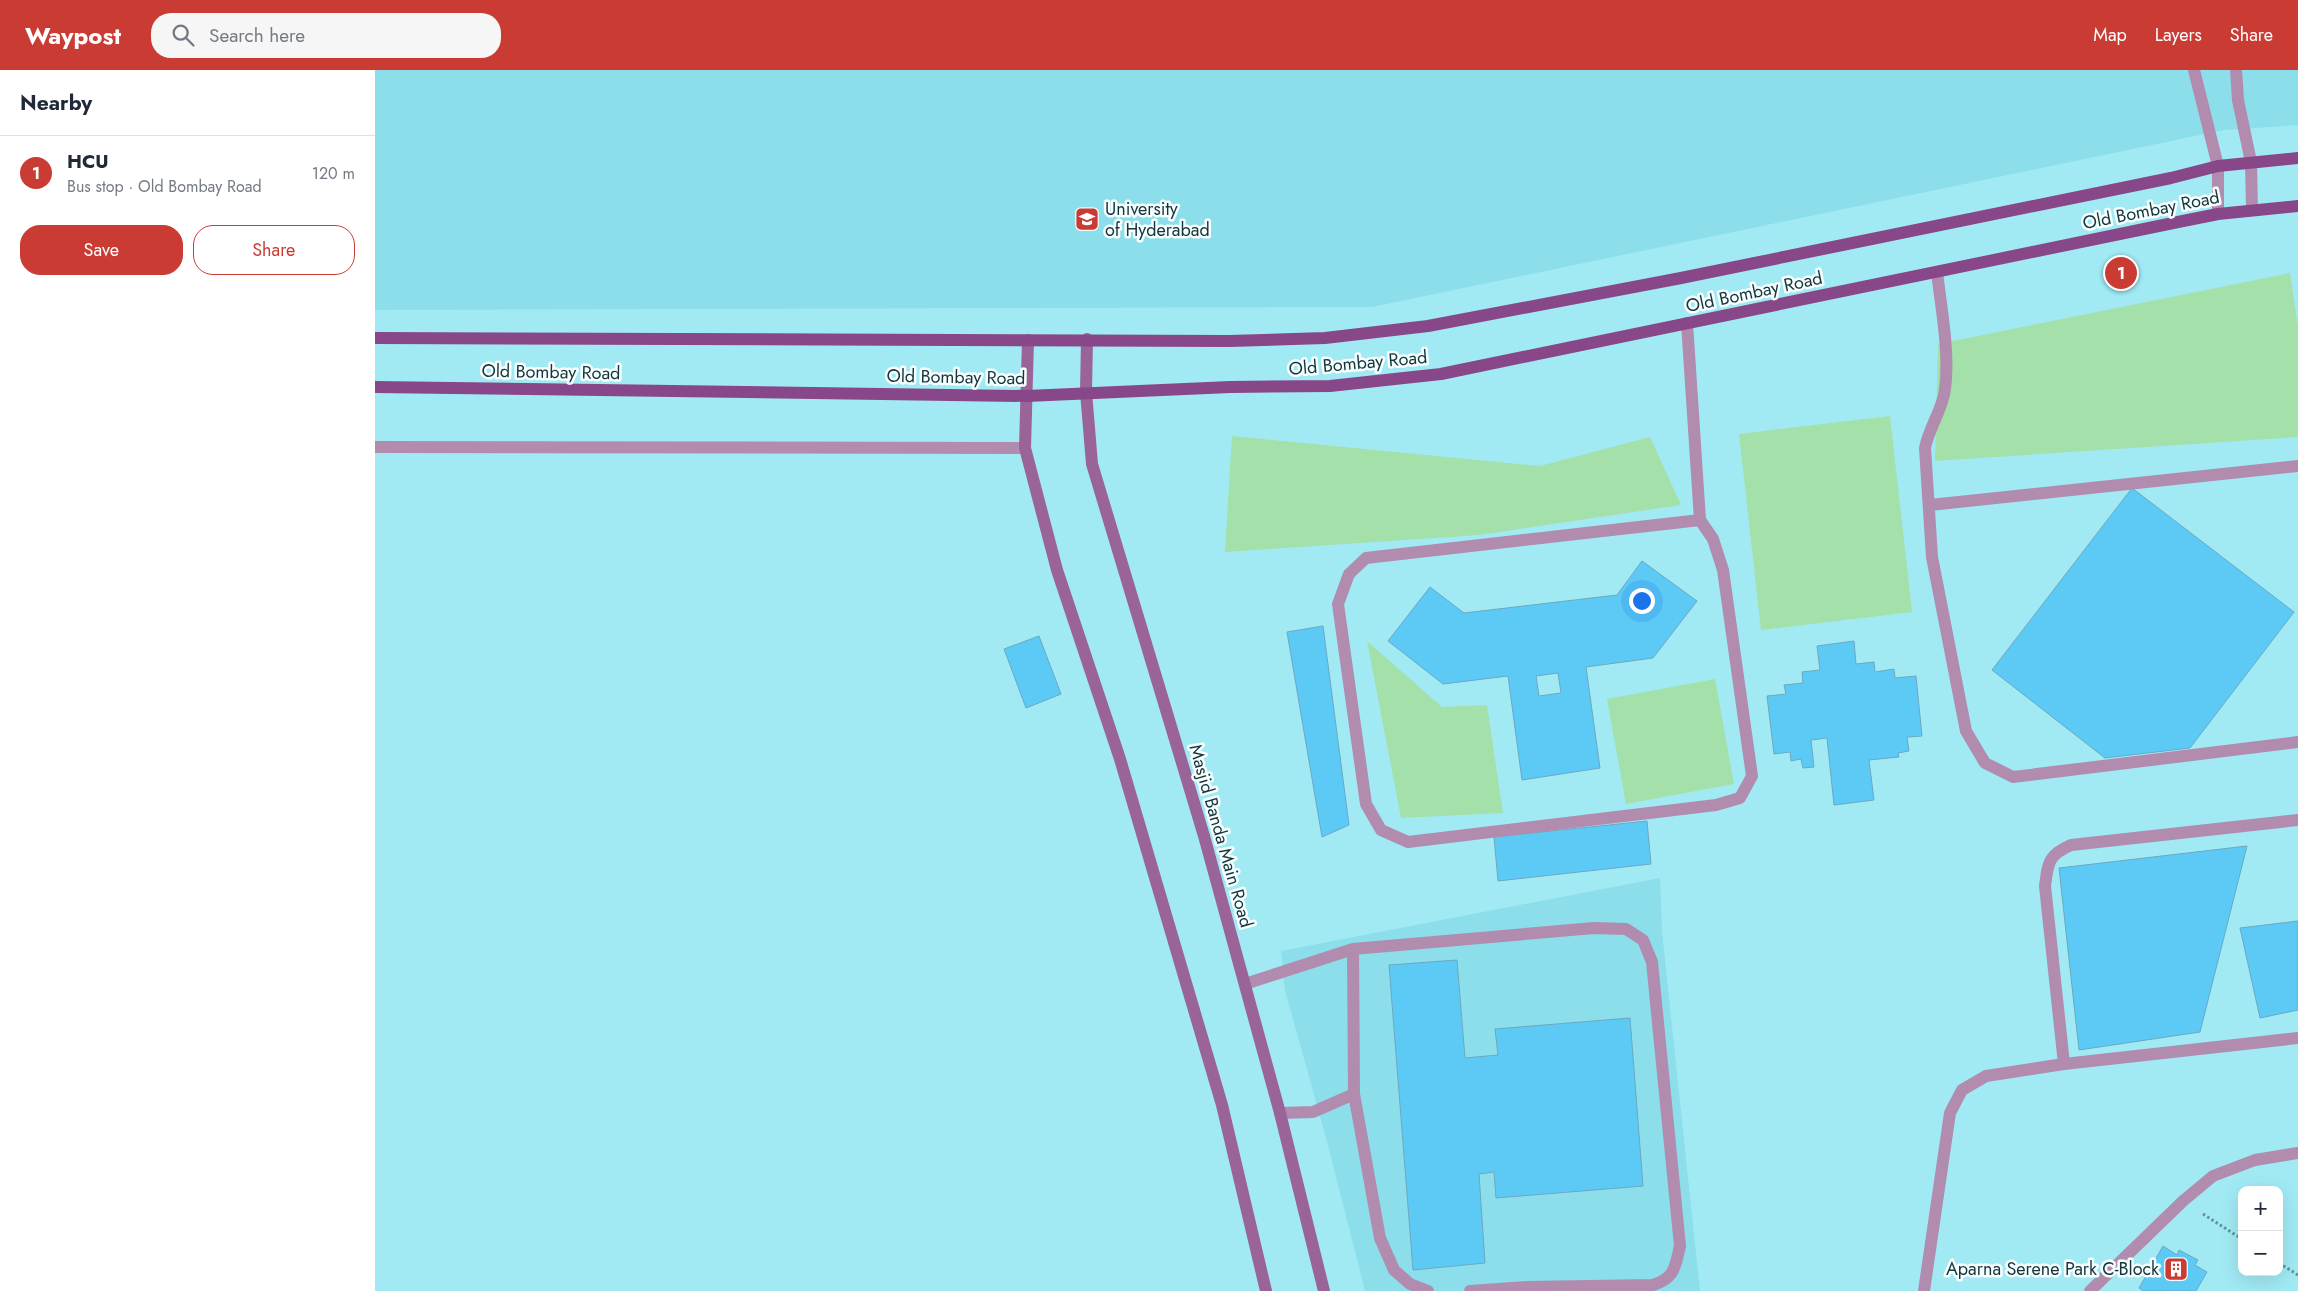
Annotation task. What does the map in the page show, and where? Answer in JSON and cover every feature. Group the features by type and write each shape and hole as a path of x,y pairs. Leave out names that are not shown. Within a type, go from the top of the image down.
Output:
{"main road":[{"name":"Old Bombay Road","path":"375,338 1087,339 1229,341 1325,338 1428,326 1700,274 2161,180 2218,166 2298,158"},
{"name":"Old Bombay Road","path":"375,387 1027,396 1230,387 1330,386 1441,374 2218,214 2298,206"},
{"name":"Masjid Banda Main Road","path":"1087,339 1086,392 1092,464 1201,827 1281,1113 1324,1291"},
{"path":"1028,340 1025,448 1057,570 1120,759 1222,1105 1267,1291"}],"street":[{"path":"2194,70 2218,166 2218,214"},
{"path":"2236,70 2238,100 2251,162 2252,210"},
{"path":"1937,272 1946,372 1945,390 1927,437 1925,448 1932,557 1966,731 1985,763 2013,777 2298,742"},
{"path":"1687,323 1700,520 1713,539 1723,570 1752,776 1740,798 1716,805 1408,842 1381,830 1366,804 1338,604 1349,574 1366,558 1700,520"},
{"path":"375,447 1025,448"},
{"path":"1930,505 2298,466"},
{"path":"2064,1064 2045,886 2048,864 2057,851 2071,845 2298,820"},
{"path":"1245,984 1353,949 1593,928 1626,930 1643,940 1652,962 1680,1246 1675,1269 1666,1281 1653,1285 1527,1287 1470,1291"},
{"path":"1353,949 1354,1094 1380,1238 1394,1270 1410,1284 1428,1291"},
{"path":"1924,1291 1950,1113 1962,1090 1986,1076 2064,1064 2298,1038"},
{"path":"1281,1113 1313,1112 1354,1094"},
{"path":"2090,1291 2183,1201 2213,1176 2255,1160 2298,1153"}],"path":[{"path":"2183,1201 2238,1236"},
{"path":"2283,1266 2298,1276"}],"shaded area":[{"name":"University of Hyderabad","path":"375,70 2298,70 2298,125 2224,130 1372,307 375,310"},
{"path":"1660,878 1662,932 1700,1291 1365,1291 1328,1145 1285,990 1281,951"}],"green space":[{"path":"2290,273 2298,327 2298,437 1935,461 1938,344"},
{"path":"1890,416 1912,612 1761,630 1739,434"},
{"path":"1232,436 1540,466 1650,437 1681,505 1479,535 1225,552"},
{"path":"1367,641 1442,707 1487,705 1503,813 1401,818"},
{"path":"1715,679 1734,784 1626,804 1607,699"}],"building":[{"path":"2132,488 2294,612 2190,748 2105,758 1992,670"},
{"path":"1642,561 1697,601 1653,658 1586,667 1600,768 1522,780 1508,676 1443,684 1388,641 1430,587 1464,613 1617,595","holes":["1558,673 1561,693 1539,696 1536,676"]},
{"path":"1323,626 1349,825 1322,837 1287,632"},
{"path":"1039,636 1061,694 1026,708 1004,649"},
{"path":"1854,641 1856,664 1874,662 1875,672 1894,669 1895,678 1916,676 1922,736 1907,737 1909,751 1898,753 1899,757 1869,760 1874,800 1834,805 1827,738 1811,740 1814,767 1803,768 1801,759 1791,761 1790,752 1774,754 1767,696 1786,694 1784,685 1803,683 1802,672 1820,670 1817,646"},
{"path":"1647,821 1651,864 1498,881 1494,837"},
{"path":"2247,846 2200,1032 2079,1050 2059,868"},
{"path":"2298,921 2298,1010 2260,1018 2240,928"},
{"path":"1457,960 1465,1058 1498,1055 1495,1029 1630,1018 1643,1186 1496,1198 1494,1172 1479,1174 1485,1263 1413,1270 1389,965"},
{"name":"Aparna Serene Park C-Block","path":"2163,1246 2177,1255 2179,1250 2198,1260 2195,1265 2207,1272 2196,1291 2143,1291 2139,1288"}],"place":[{"name":"University of Hyderabad","path":"1087,219"},
{"name":"HCU","path":"2121,273"},
{"name":"Aparna Serene Park C-Block","path":"2176,1269"}]}
